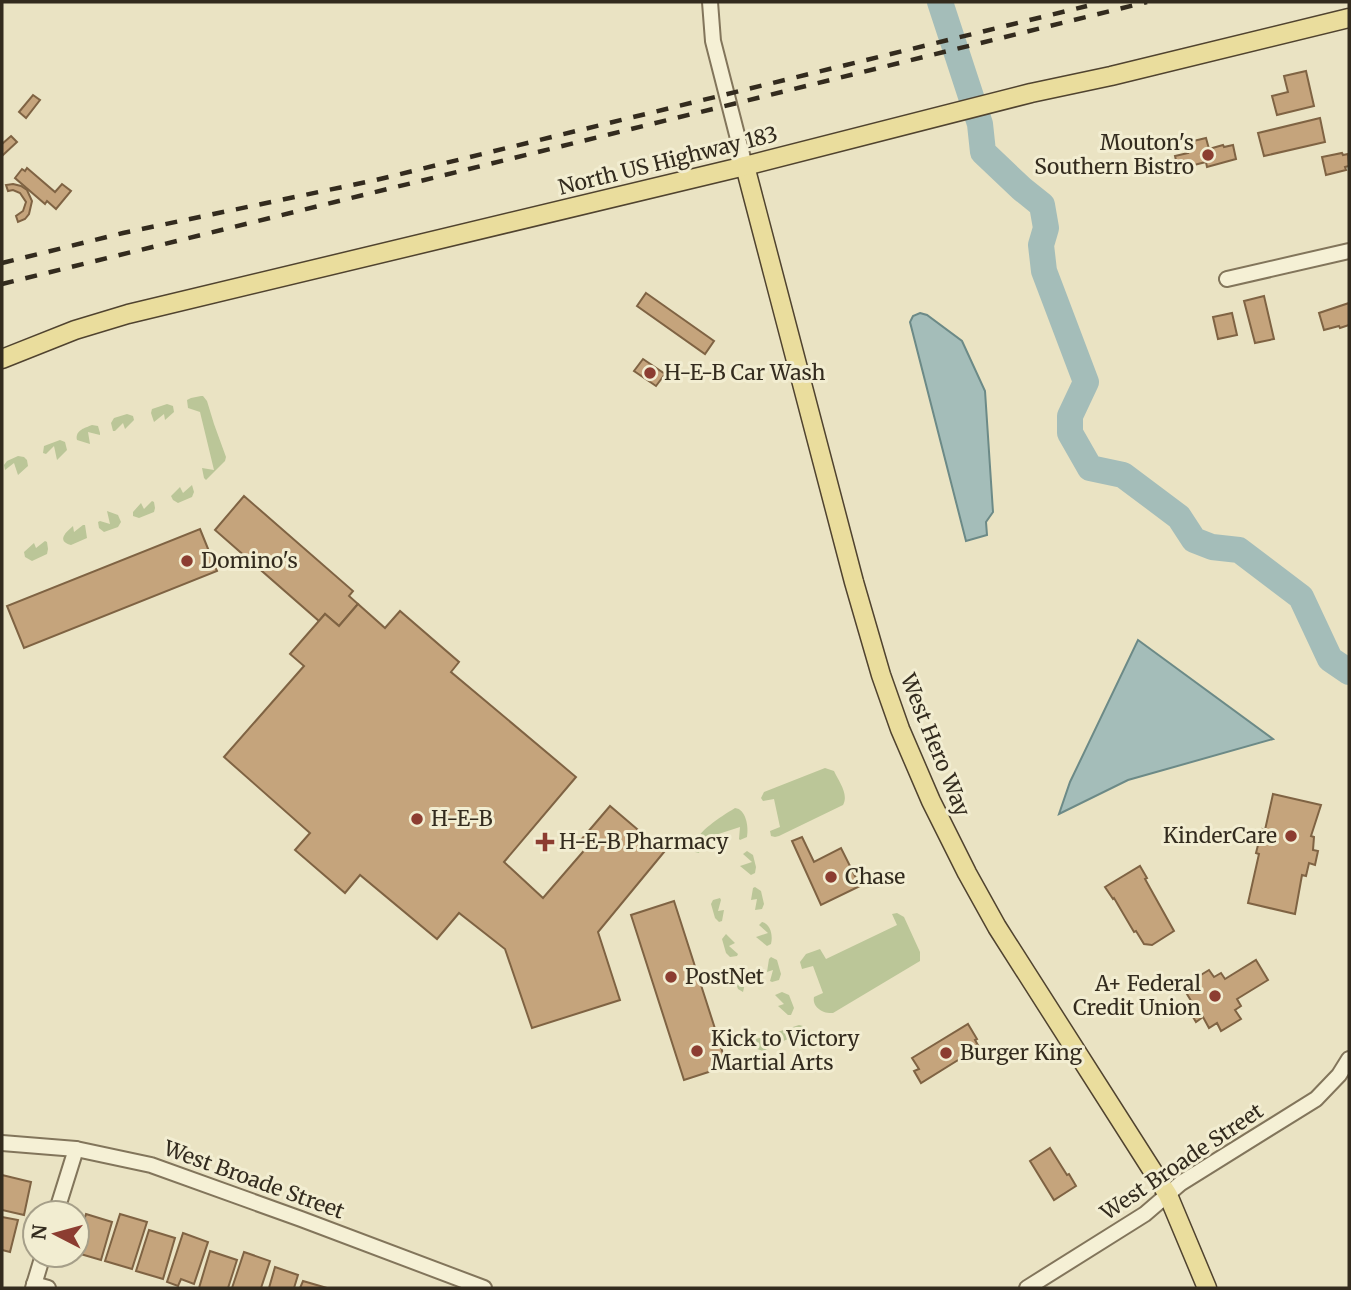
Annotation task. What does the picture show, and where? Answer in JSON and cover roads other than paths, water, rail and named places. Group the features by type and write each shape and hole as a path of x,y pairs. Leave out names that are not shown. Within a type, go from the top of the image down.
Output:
{"main road":[{"name":"North US Highway 183","path":"2,359 75,330 128,314 1349,18"},
{"name":"West Hero Way","path":"745,166 854,582 900,729 931,801 967,873 991,916 1168,1195 1208,1288"}],"street":[{"path":"710,2 713,41 745,166"},
{"path":"1227,279 1349,251"},
{"name":"West Broade Street","path":"1027,1288 1145,1214 1181,1182 1316,1099 1339,1075 1349,1059"},
{"name":"West Broade Street","path":"2,1143 76,1149 151,1165 484,1288"},
{"path":"60,1199 76,1149"},
{"path":"38,1287 41,1269"}],"water":[{"path":"920,313 927,315 962,341 985,391 993,512 986,522 987,535 966,541 910,322 913,316"},
{"path":"1138,640 1273,739 1128,780 1059,814 1070,782"}],"waterway":[{"path":"940,2 980,124 983,152 1042,205 1046,228 1041,245 1044,271 1086,382 1070,416 1070,433 1090,468 1123,475 1179,517 1194,540 1212,547 1239,550 1301,597 1330,659 1349,672"}],"railway":[{"path":"2,284 1147,2"},
{"path":"2,263 123,233 376,180 1087,6"}],"place":[{"name":"Mouton's Southern Bistro","path":"1208,155"},
{"name":"H-E-B Car Wash","path":"650,373"},
{"name":"Domino's","path":"187,561"},
{"name":"H-E-B","path":"417,819"},
{"name":"KinderCare","path":"1291,836"},
{"name":"H-E-B Pharmacy","path":"545,842"},
{"name":"Chase","path":"831,877"},
{"name":"PostNet","path":"671,977"},
{"name":"A+ Federal Credit Union","path":"1215,996"},
{"name":"Kick to Victory Martial Arts","path":"697,1051"},
{"name":"Burger King","path":"946,1053"}]}
